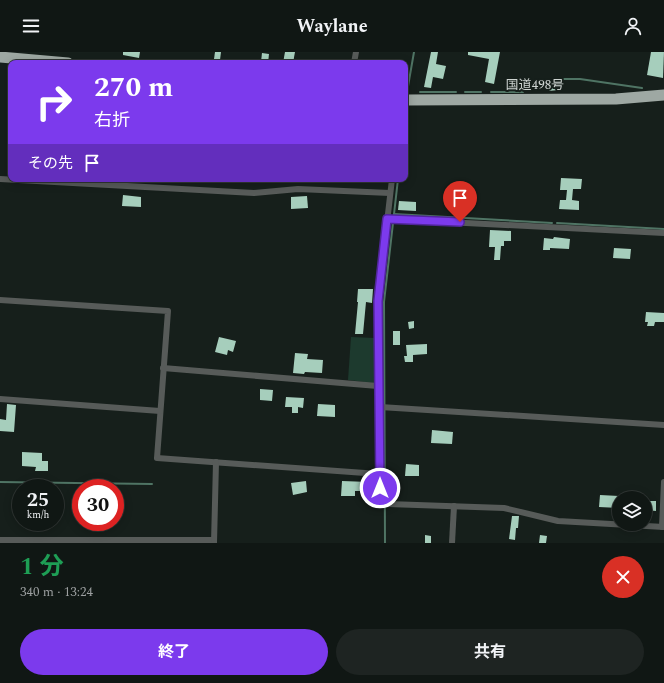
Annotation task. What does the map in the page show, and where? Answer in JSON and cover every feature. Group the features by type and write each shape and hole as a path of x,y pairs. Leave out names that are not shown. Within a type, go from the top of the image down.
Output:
{"highway":[{"path":"0,56 39,60"},
{"name":"国道498号","path":"408,100 616,99 664,95"}],"street":[{"path":"54,182 254,193 298,189 390,193"},
{"path":"392,182 378,301 380,501 388,504 504,508 558,521 663,527 664,482"},
{"path":"387,219 664,233"},
{"path":"0,300 168,311 157,458 380,474"},
{"path":"163,368 378,386"},
{"path":"0,399 160,411"},
{"path":"380,407 664,425"},
{"path":"0,540 214,542 216,462"},
{"path":"452,543 454,506"}],"green space":[{"path":"351,337 375,338 374,383 348,380"}],"building":[{"path":"123,52 140,52 139,58 123,55"},
{"path":"215,52 221,52 220,60 214,59"},
{"path":"285,52 295,52 294,60 284,60"},
{"path":"431,52 438,52 436,64 446,66 443,79 433,77 431,88 424,87"},
{"path":"468,52 500,52 494,84 485,82 489,59 468,55"},
{"path":"651,52 664,52 663,78 647,75"},
{"path":"262,53 269,54 268,60 261,60"},
{"path":"559,84 559,90 548,91 547,85"},
{"path":"561,178 582,179 581,189 573,189 572,200 579,201 579,210 559,209 560,200 566,200 567,190 560,190"},
{"path":"123,195 141,197 141,207 122,206"},
{"path":"307,196 308,208 291,209 291,197"},
{"path":"399,201 416,202 416,211 398,210"},
{"path":"490,230 511,231 511,241 504,241 504,246 501,246 500,260 494,260 495,247 489,247"},
{"path":"554,237 570,239 569,249 550,248 550,250 543,250 544,238 553,239"},
{"path":"614,248 631,249 630,259 613,258"},
{"path":"358,289 373,289 372,303 366,302 363,334 355,334"},
{"path":"646,312 664,313 664,322 655,322 654,326 647,326 648,322 645,322"},
{"path":"414,321 414,328 409,329 408,322"},
{"path":"393,331 400,331 400,345 393,345"},
{"path":"219,337 236,341 233,352 228,350 227,355 215,352"},
{"path":"427,344 427,354 413,355 413,362 405,362 404,356 407,356 406,345"},
{"path":"295,353 308,354 307,359 323,360 322,373 293,373"},
{"path":"260,389 273,390 272,401 260,400"},
{"path":"286,397 304,398 303,408 298,407 298,413 292,413 292,407 285,407"},
{"path":"7,404 16,405 14,432 0,431 0,419 6,420"},
{"path":"318,404 335,405 335,417 317,416"},
{"path":"432,430 453,432 452,444 431,443"},
{"path":"22,452 42,453 42,461 48,461 48,471 35,471 36,467 22,466"},
{"path":"406,464 419,465 419,476 405,476"},
{"path":"369,478 374,478 375,497 369,497 369,491 355,491 355,496 341,496 342,481 369,482"},
{"path":"306,481 307,492 293,495 291,483"},
{"path":"600,495 612,496 612,508 599,507"},
{"path":"652,501 656,501 656,511 652,511"},
{"path":"512,516 519,516 515,540 509,539"},
{"path":"425,535 431,536 431,543 425,543"},
{"path":"540,535 547,536 546,543 539,543"}],"waterway":[{"path":"408,86 414,52"},
{"path":"533,88 564,79 580,79 642,88"},
{"path":"420,92 456,92"},
{"path":"465,92 481,92"},
{"path":"491,92 523,92"},
{"path":"385,543 384,302 398,182"},
{"path":"394,214 552,223"},
{"path":"557,223 664,229"},
{"path":"0,482 152,484"}],"route":[{"path":"380,488 378,301 387,219 460,222"}]}
